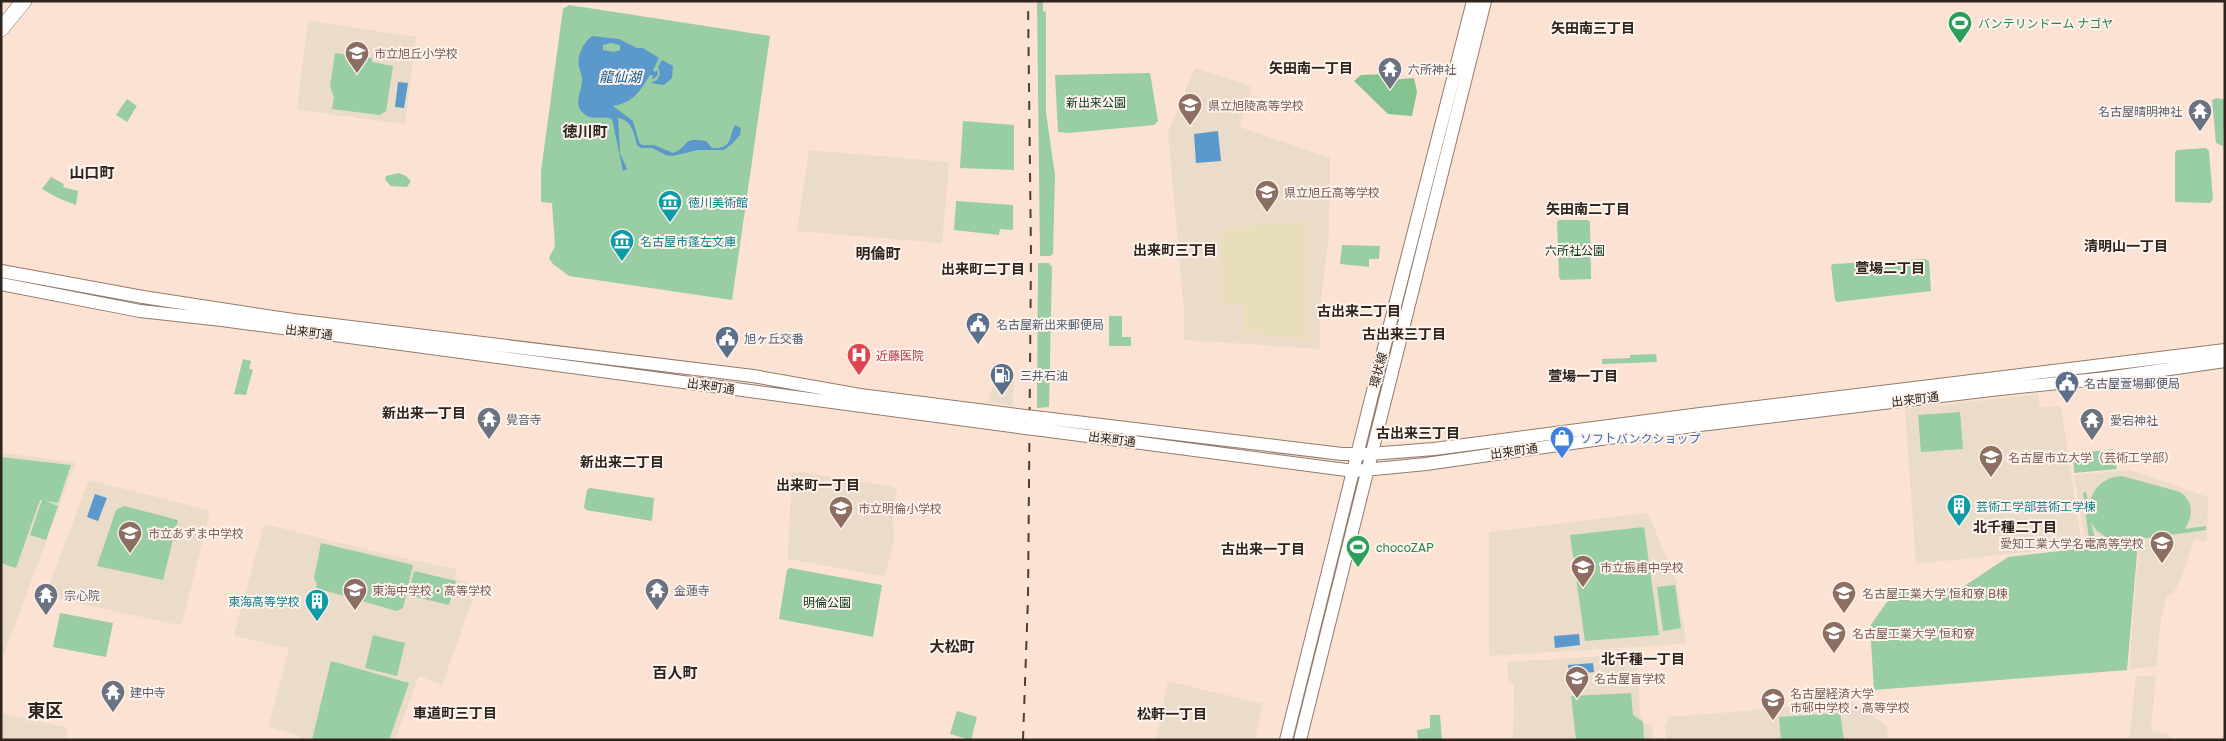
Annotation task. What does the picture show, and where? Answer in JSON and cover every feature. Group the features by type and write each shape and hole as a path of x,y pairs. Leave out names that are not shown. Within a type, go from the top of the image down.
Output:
{"highway":[{"path":"1,29 24,1"}],"main road":[{"name":"環状線","path":"1300,740 1368,470 1364,454 1473,1"},
{"name":"環状線","path":"1286,740 1354,471 1364,454 1485,1"},
{"name":"出来町通","path":"1,271 143,297 293,320 748,376 1025,422"},
{"name":"出来町通","path":"1,284 140,311 1025,422 1364,454 1434,449 1728,410 2225,350"},
{"name":"出来町通","path":"1043,424 1354,471 1426,464 1745,420 2107,378 2225,361"}],"shaded area":[{"name":"市立旭丘小学校","path":"310,21 416,37 405,124 299,110 297,107 308,23"},
{"path":"1195,68 1252,86 1240,127 1330,158 1329,233 1320,307 1320,349 1184,340 1184,311 1168,132"},
{"path":"809,150 947,162 949,164 942,243 797,231"},
{"name":"三井石油","path":"995,378 1014,379 1012,406 988,402"},
{"name":"名古屋市立大学（芸術工学部）","path":"2038,394 2040,407 2061,406 2082,546 1916,564 1905,409"},
{"path":"1,453 74,462 75,464 1,662"},
{"name":"愛知工業大学名電高等学校","path":"2130,470 2208,497 2207,541 2194,540 2182,577 2173,594 2167,595 2160,625 2157,666 2129,670 2139,542 2087,550 2074,475"},
{"name":"市立明倫小学校","path":"795,471 893,487 897,492 893,517 894,541 885,575 789,559 792,473"},
{"name":"市立あずま中学校","path":"89,480 208,510 210,513 182,623 179,625 45,596"},
{"name":"市立振甫中学校","path":"1646,513 1649,515 1676,581 1686,640 1684,644 1489,656 1489,533"},
{"name":"東海中学校・高等学校","path":"264,524 402,558 457,569 455,579 478,585 442,685 419,676 395,740 300,740 301,736 270,727 269,724 289,648 234,636"},
{"name":"名古屋盲学校","path":"1637,654 1640,715 1645,724 1652,724 1654,740 1513,740 1514,684 1509,683 1507,662"},
{"path":"2156,675 2151,730 2170,735 2169,740 2129,740 2136,677"},
{"path":"1168,681 1263,704 1255,740 1156,740"},
{"name":"名古屋経済大学 市邨中学校・高等学校","path":"1853,702 1887,726 1888,740 1666,740 1665,725 1669,717"},
{"path":"1,713 68,728 65,740 1,740"}],"green space":[{"path":"1037,1 1043,1 1043,11 1046,12 1046,113 1055,175 1053,254 1050,256 1040,256"},
{"path":"569,5 770,36 732,300 569,276 553,264 549,258 555,246 552,203 541,202 541,171 563,9"},
{"path":"335,53 372,58 372,62 393,66 386,111 380,115 332,109 334,98 330,86"},
{"name":"新出来公園","path":"1150,73 1158,121 1154,125 1069,133 1058,132 1055,75"},
{"path":"1389,74 1390,80 1414,78 1417,92 1412,116 1388,114 1354,81 1361,75"},
{"path":"2217,98 2225,100 2223,146 2216,143 2212,100"},
{"path":"127,99 137,106 127,122 116,115"},
{"path":"963,121 1014,125 1014,170 960,168"},
{"path":"2206,148 2209,151 2213,199 2210,203 2175,202 2175,153 2177,150"},
{"path":"399,173 411,181 407,187 391,186 385,180 386,176"},
{"path":"51,177 64,184 63,187 78,191 76,205 42,189"},
{"path":"956,201 1013,205 1013,230 1000,229 999,235 954,230"},
{"name":"六所社公園","path":"1559,220 1588,220 1590,222 1591,279 1561,280 1559,277 1557,222"},
{"path":"1342,245 1380,246 1379,259 1369,259 1369,267 1340,264"},
{"path":"1925,259 1929,261 1931,291 1837,302 1835,300 1831,266 1833,264"},
{"path":"1038,263 1049,263 1052,267 1049,407 1037,408"},
{"path":"1109,316 1122,316 1122,337 1131,337 1131,346 1109,346"},
{"path":"1656,354 1657,362 1602,364 1602,359 1630,358 1630,355"},
{"path":"243,359 251,361 249,369 253,370 246,395 234,394"},
{"path":"1960,412 1963,449 1921,452 1918,415"},
{"path":"2113,449 2117,469 2074,473 2073,454"},
{"path":"1,457 71,465 58,503 46,501 58,506 46,540 30,535 42,500 40,500 16,568 1,563"},
{"path":"2122,476 2180,492 2188,500 2191,509 2190,519 2185,529 2206,526 2206,530 2089,546 2089,542 2109,539 2097,531 2091,522 2095,538 2089,539 2083,493 2086,492 2089,506 2096,489 2104,481"},
{"path":"590,488 654,498 652,521 586,510 584,507 587,490"},
{"path":"124,506 178,520 163,580 97,566 116,510"},
{"path":"1644,527 1659,635 1585,641 1570,535"},
{"path":"2138,542 2127,670 1874,690 1870,626 1894,592 1963,587 2008,557"},
{"path":"321,543 413,565 403,608 397,611 316,588 317,584 314,578"},
{"name":"明倫公園","path":"790,568 882,585 873,637 779,619 787,570"},
{"path":"414,571 456,581 449,605 408,595"},
{"path":"1675,585 1681,628 1663,631 1657,587"},
{"path":"60,613 113,623 106,657 53,647"},
{"path":"373,635 405,643 397,676 365,668"},
{"path":"331,661 409,683 389,740 312,740"},
{"path":"1631,693 1633,715 1643,722 1644,740 1576,740 1571,696"},
{"path":"957,711 977,717 971,740 950,734"},
{"path":"1840,713 1844,740 1781,740 1779,717"},
{"path":"1430,715 1440,715 1442,740 1418,740 1417,730 1430,728"}],"sand":[{"path":"1307,222 1307,339 1244,332 1244,303 1224,303 1221,229"}],"water":[{"name":"龍仙湖","path":"592,36 619,39 637,48 643,48 659,58 653,70 655,72 657,70 658,74 655,78 652,79 653,76 650,75 635,96 620,105 613,106 633,121 639,142 642,145 654,145 673,153 687,142 693,140 706,141 712,148 723,147 729,142 735,125 741,128 740,135 724,150 698,150 673,156 666,155 652,148 641,148 637,145 629,124 623,119 618,118 620,153 627,169 623,171 612,119 589,117 582,112 578,105 582,80 579,58 583,46","holes":["611,43 620,45 620,50 614,52 603,50 603,45"]},
{"path":"662,60 673,66 672,78 664,85 650,83 657,80 660,74 658,67"},
{"path":"398,82 408,83 404,108 395,107"},
{"path":"1218,131 1221,161 1196,163 1194,134"},
{"path":"95,494 107,498 98,521 87,517"},
{"path":"1579,634 1580,645 1555,648 1554,636"},
{"path":"1593,663 1594,672 1569,674 1568,665"}],"railway":[{"path":"1023,740 1028,598 1031,255 1028,1"}],"place":[{"name":"バンテリンドーム ナゴヤ","path":"1960,44"},
{"name":"市立旭丘小学校","path":"357,74"},
{"name":"六所神社","path":"1390,90"},
{"name":"県立旭陵高等学校","path":"1190,126"},
{"name":"名古屋晴明神社","path":"2200,132"},
{"name":"県立旭丘高等学校","path":"1267,213"},
{"name":"徳川美術館","path":"670,223"},
{"name":"名古屋市蓬左文庫","path":"622,262"},
{"name":"名古屋新出来郵便局","path":"978,345"},
{"name":"旭ヶ丘交番","path":"727,359"},
{"name":"近藤医院","path":"859,376"},
{"name":"三井石油","path":"1002,396"},
{"name":"名古屋萱場郵便局","path":"2067,404"},
{"name":"覺音寺","path":"489,440"},
{"name":"愛宕神社","path":"2092,441"},
{"name":"ソフトバンクショップ","path":"1562,459"},
{"name":"名古屋市立大学（芸術工学部）","path":"1991,478"},
{"name":"芸術工学部芸術工学棟","path":"1959,527"},
{"name":"市立明倫小学校","path":"841,529"},
{"name":"市立あずま中学校","path":"130,554"},
{"name":"愛知工業大学名電高等学校","path":"2162,564"},
{"name":"chocoZAP","path":"1358,568"},
{"name":"市立振甫中学校","path":"1583,588"},
{"name":"東海中学校・高等学校","path":"355,611"},
{"name":"金蓮寺","path":"657,611"},
{"name":"名古屋工業大学 恒和寮 B棟","path":"1844,614"},
{"name":"宗心院","path":"46,616"},
{"name":"東海高等学校","path":"317,622"},
{"name":"名古屋工業大学 恒和寮","path":"1834,654"},
{"name":"名古屋盲学校","path":"1577,699"},
{"name":"建中寺","path":"113,713"},
{"name":"名古屋経済大学 市邨中学校・高等学校","path":"1773,721"}],"district":[{"name":"矢田南三丁目","path":"1593,27"},
{"name":"矢田南一丁目","path":"1311,67"},
{"name":"徳川町","path":"585,131"},
{"name":"山口町","path":"92,172"},
{"name":"矢田南二丁目","path":"1588,208"},
{"name":"清明山一丁目","path":"2126,245"},
{"name":"出来町三丁目","path":"1175,249"},
{"name":"明倫町","path":"878,253"},
{"name":"萱場二丁目","path":"1890,267"},
{"name":"出来町二丁目","path":"983,268"},
{"name":"古出来二丁目","path":"1359,310"},
{"name":"古出来三丁目","path":"1404,333"},
{"name":"萱場一丁目","path":"1583,375"},
{"name":"新出来一丁目","path":"424,412"},
{"name":"古出来三丁目","path":"1418,432"},
{"name":"新出来二丁目","path":"622,461"},
{"name":"出来町一丁目","path":"818,484"},
{"name":"北千種二丁目","path":"2015,526"},
{"name":"古出来一丁目","path":"1263,548"},
{"name":"大松町","path":"952,646"},
{"name":"北千種一丁目","path":"1643,658"},
{"name":"百人町","path":"675,672"},
{"name":"東区","path":"45,710"},
{"name":"車道町三丁目","path":"455,712"},
{"name":"松軒一丁目","path":"1172,713"}]}
